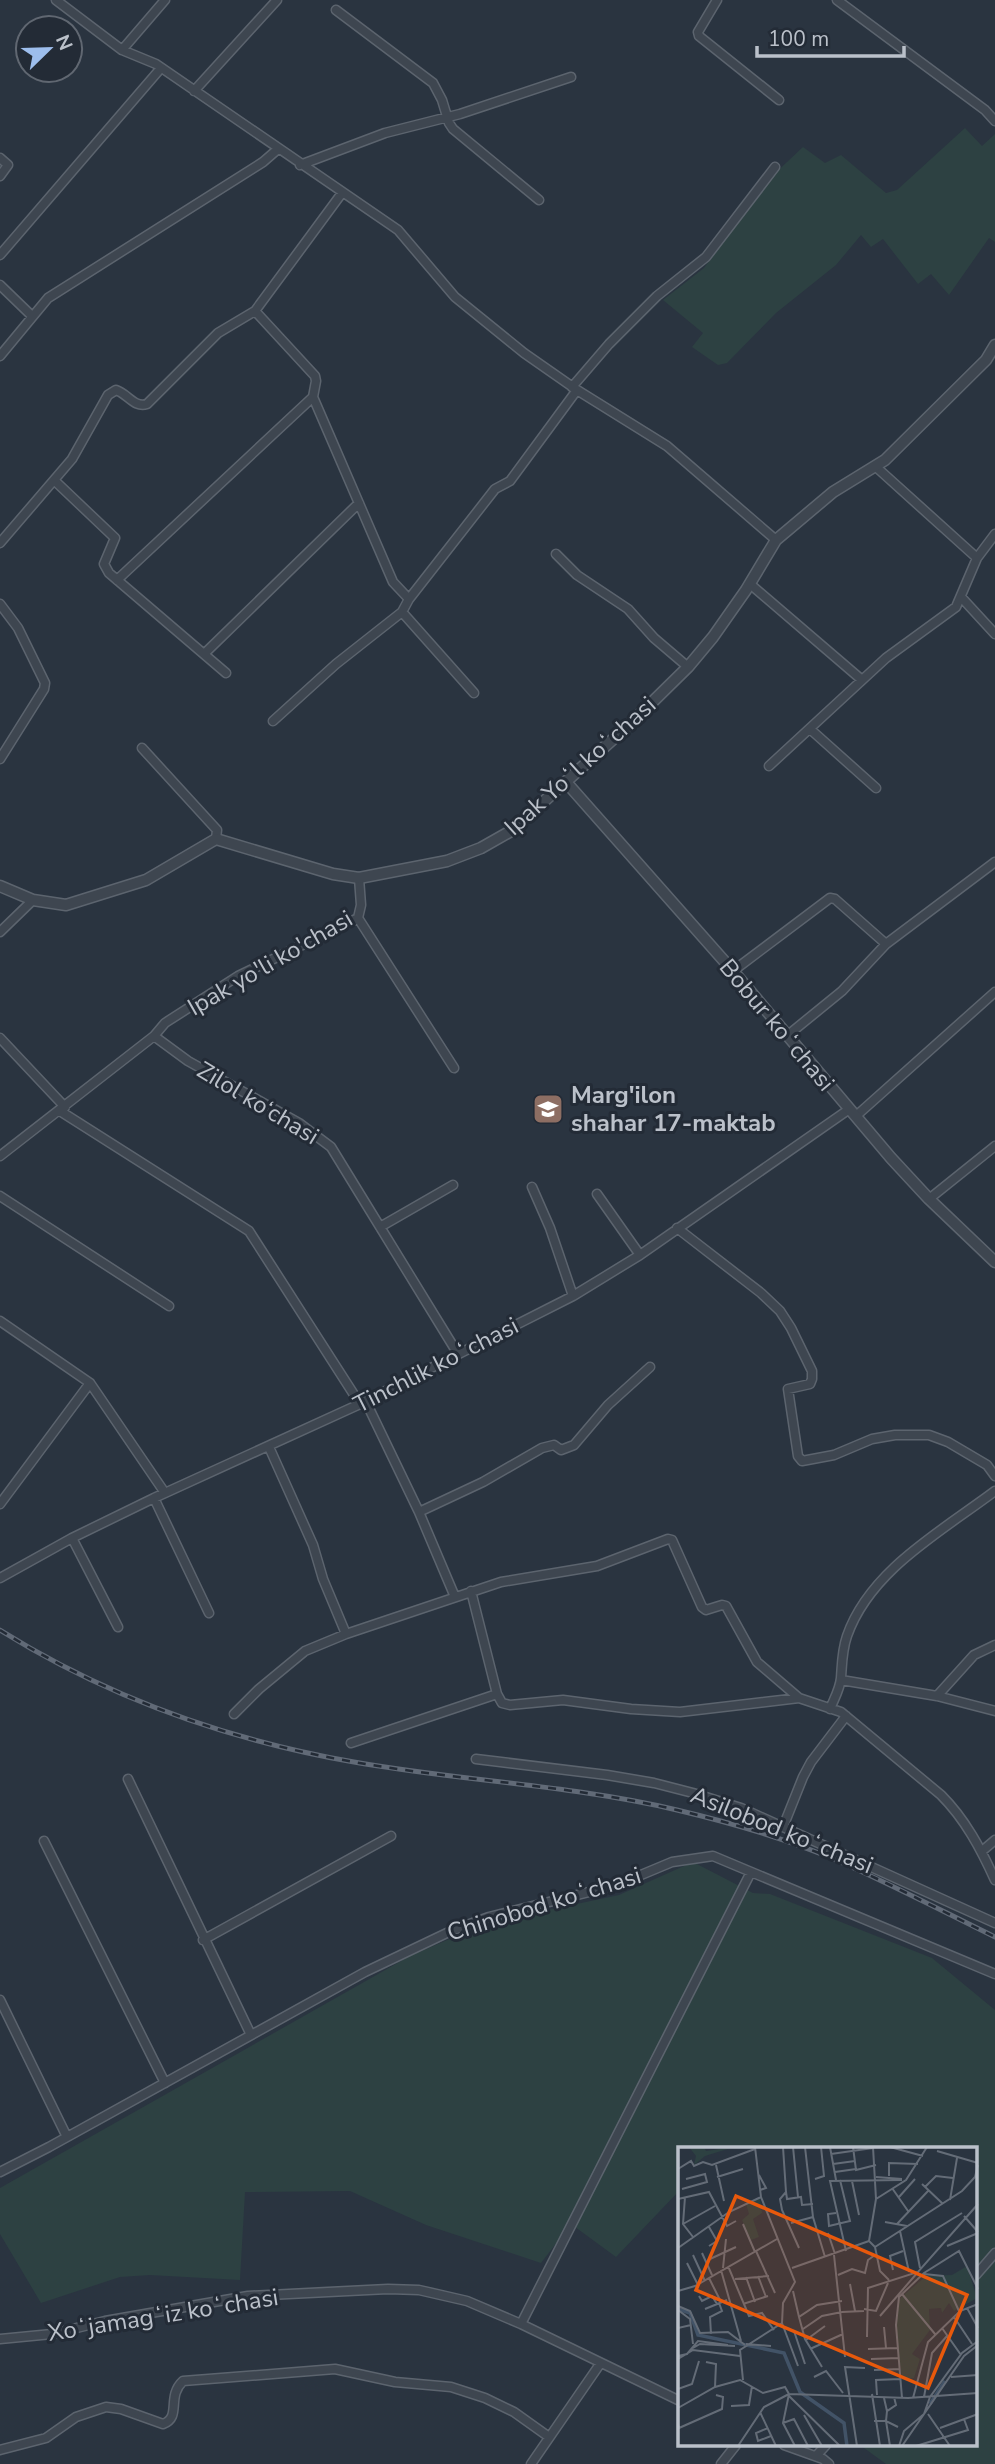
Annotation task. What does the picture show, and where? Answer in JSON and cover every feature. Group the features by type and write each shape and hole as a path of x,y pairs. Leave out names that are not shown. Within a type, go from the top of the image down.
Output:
{"street":[{"path":"55,0 122,50 161,68 398,230 454,297 524,354 667,446 776,540"},
{"path":"122,50 165,0"},
{"path":"194,90 277,0"},
{"path":"717,0 698,32 699,36 779,100"},
{"path":"837,0 985,110 995,121"},
{"path":"336,10 433,83 453,129 539,200"},
{"path":"0,255 161,68"},
{"path":"300,165 385,133 460,114 570,77"},
{"path":"0,356 48,298 263,162 278,149"},
{"path":"0,158 8,165 0,176"},
{"path":"272,721 336,664 402,612 409,599 495,489 510,481 609,344 657,296 706,257 775,167"},
{"path":"0,543 72,459 108,395 116,390 134,403 141,406 147,404 218,333 255,311 342,193"},
{"path":"0,285 32,316"},
{"path":"255,311 315,376 313,397 393,582 409,599"},
{"name":"Ipak Yoʻl koʻchasi","path":"216,839 332,874 359,878 447,861 481,848 511,831 688,667 750,584 776,540 833,492 885,460 986,360 995,345"},
{"path":"117,580 313,397"},
{"path":"875,467 977,558"},
{"path":"55,481 115,538 104,564 109,573 226,673"},
{"path":"204,654 359,503"},
{"path":"769,766 911,638 956,607 977,558 995,534"},
{"path":"556,554 577,575 628,609 654,638 688,667"},
{"path":"750,584 863,680"},
{"path":"961,597 995,634"},
{"path":"0,604 19,628 45,683 44,689 0,759"},
{"path":"402,612 474,693"},
{"path":"810,729 876,789"},
{"path":"0,886 33,900 66,905 146,880 216,839 217,830 142,748"},
{"name":"Bobur koʻchasi","path":"566,782 733,971 852,1113 929,1199 995,1262"},
{"path":"788,1035 842,991 886,944 995,862"},
{"name":"Ipak yo'li ko'chasi","path":"154,1036 165,1023 238,976 358,918 361,905 359,878"},
{"path":"733,971 830,898 835,899 886,944"},
{"path":"0,932 33,900"},
{"path":"358,918 454,1068"},
{"name":"Tinchlik koʻchasi","path":"0,1578 154,1497 363,1403 573,1296 640,1255 852,1113 995,992"},
{"path":"0,1156 154,1036"},
{"name":"Zilol ko‘chasi","path":"154,1036 188,1060 299,1123 331,1147 458,1353"},
{"path":"2,1045 63,1109 249,1231 363,1403 419,1512 455,1597"},
{"path":"929,1199 995,1146"},
{"path":"380,1227 453,1185"},
{"path":"532,1187 550,1228 573,1296"},
{"path":"597,1194 640,1255"},
{"path":"0,1196 169,1306"},
{"path":"677,1228 761,1293 780,1311 791,1328 812,1371 810,1384 788,1389 798,1456 802,1461 834,1455 872,1439 895,1435 929,1435 948,1442 987,1465 995,1476"},
{"path":"0,1321 90,1383 165,1493"},
{"path":"419,1512 484,1482 542,1448 554,1445 561,1450 574,1445 608,1405 650,1367"},
{"path":"0,1504 90,1383"},
{"path":"268,1447 313,1545 323,1579 346,1634"},
{"path":"830,1709 841,1680 847,1634 873,1590 892,1568 995,1491"},
{"path":"154,1497 209,1614"},
{"path":"72,1538 118,1627"},
{"path":"234,1714 259,1689 305,1651 346,1634 501,1582 597,1566 668,1539 673,1540 702,1607 706,1610 726,1606 758,1662 799,1698 846,1716 941,1795 954,1808 982,1850 995,1880"},
{"path":"471,1591 497,1694 502,1703 510,1705 563,1700 680,1712 799,1698"},
{"path":"937,1696 974,1655 995,1645"},
{"path":"841,1680 937,1696 995,1711"},
{"path":"351,1743 497,1694"},
{"path":"783,1827 811,1762 846,1716"},
{"name":"Asilobod koʻchasi","path":"476,1759 654,1783 741,1808 995,1923"},
{"path":"128,1779 251,2035"},
{"path":"204,1940 391,1836"},
{"path":"982,1850 995,1840"},
{"path":"44,1841 165,2083"},
{"name":"Chinobod koʻchasi","path":"0,2172 365,1972 451,1931 489,1917 617,1885 672,1862 713,1856 995,1974"},
{"path":"522,2324 751,1872"},
{"path":"0,2000 67,2137"},
{"path":"978,2273 995,2253"},
{"name":"Xoʻjamagʻiz koʻchasi","path":"0,2339 52,2334 105,2321 248,2296 419,2290 459,2299 522,2324 678,2400"},
{"path":"530,2464 600,2364"},
{"path":"0,2450 46,2438 76,2417 106,2407 121,2409 163,2424 169,2422 173,2416 174,2392 183,2381 335,2369 395,2382 451,2387 485,2398 514,2412 549,2437"},
{"path":"721,2464 735,2446"},
{"path":"787,2446 816,2456 829,2464"},
{"path":"816,2456 824,2446"}],"green space":[{"path":"965,128 982,146 995,134 995,242 989,238 949,295 931,274 918,284 883,239 871,247 861,235 836,265 776,313 727,363 718,365 692,347 703,333 663,300 704,268 770,178 803,147 825,163 841,155 886,193 897,190"},
{"path":"693,1862 753,1893 770,1894 932,1958 995,2010 995,2464 886,2464 861,2446 978,2446 978,2147 678,2147 678,2192 616,2257 571,2224 541,2263 426,2225 350,2191 245,2192 240,2280 150,2275 120,2277 41,2303 0,2234 0,2188 410,1956 487,1923 619,1895"}],"railway":[{"path":"0,1630 41,1654 127,1696 261,1742 354,1762 637,1802 754,1830 850,1866 995,1937"}],"place":[{"name":"Marg'ilon shahar 17-maktab","path":"548,1109"}]}
